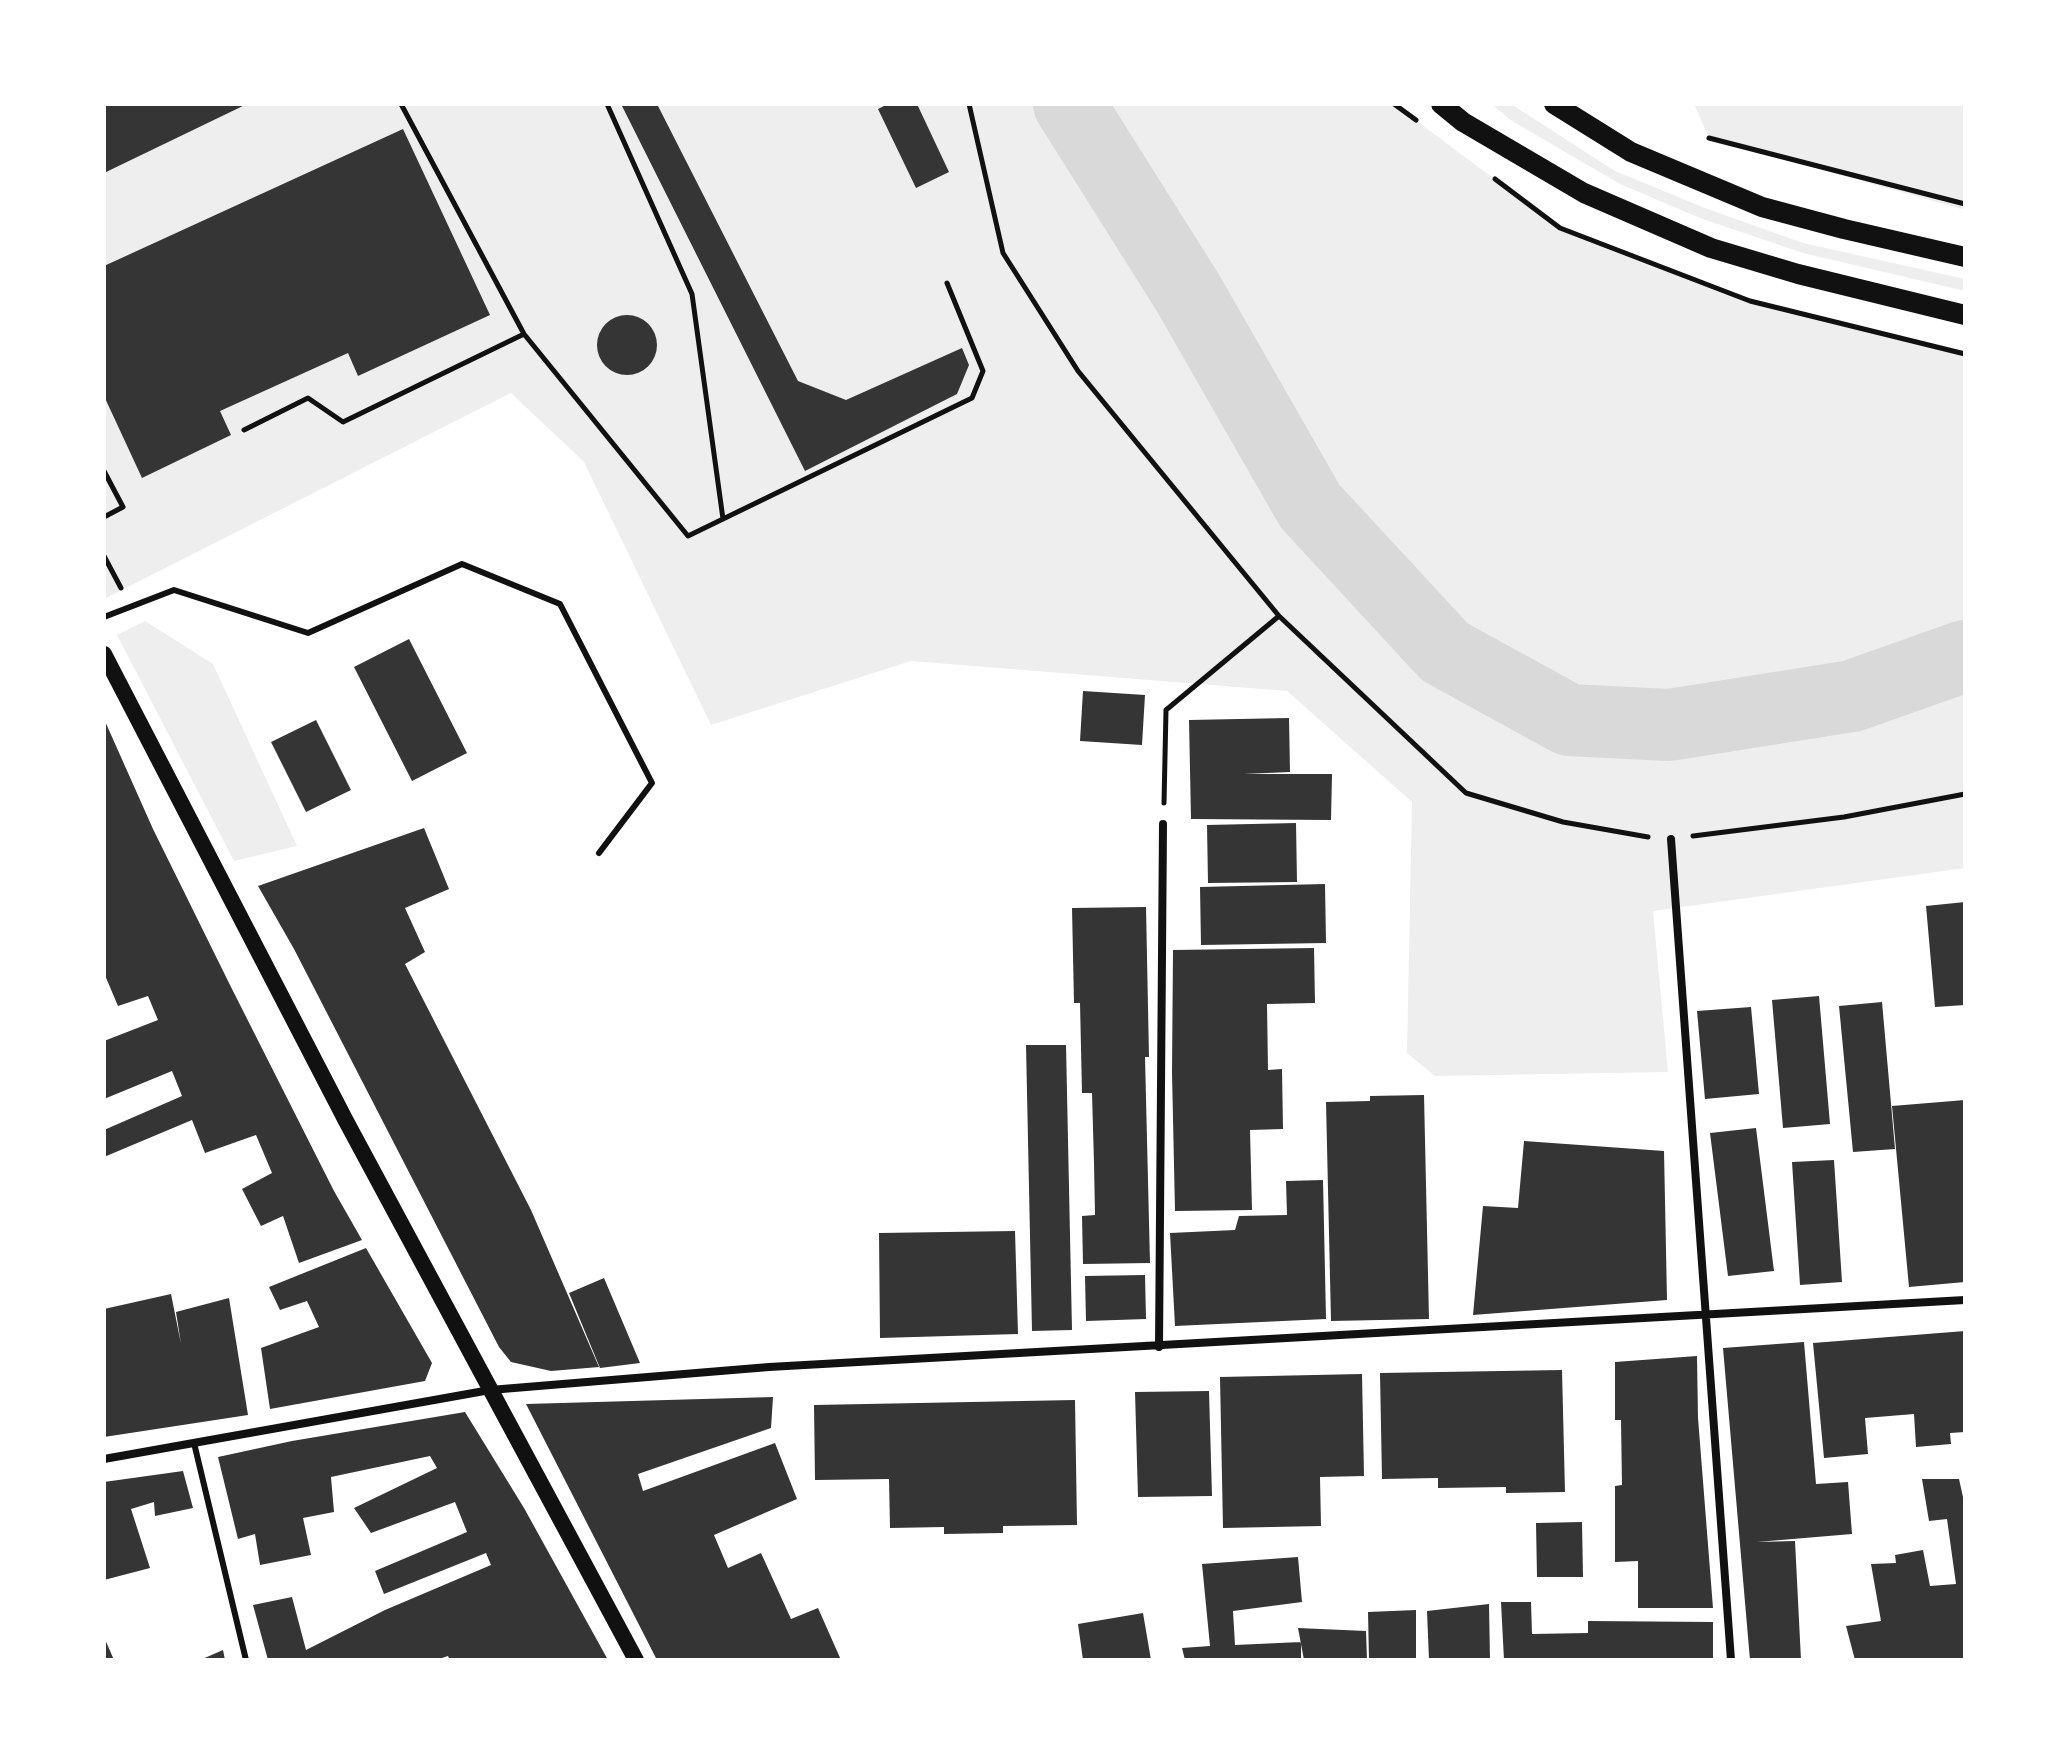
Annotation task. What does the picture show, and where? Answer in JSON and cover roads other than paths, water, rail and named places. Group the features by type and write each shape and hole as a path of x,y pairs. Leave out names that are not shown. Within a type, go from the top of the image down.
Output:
{"main road":[{"path":"1441,104 1463,122 1584,193 1711,248 1798,274 1965,315"},
{"path":"1554,104 1631,152 1762,207 1965,257"},
{"path":"104,654 346,1121 636,1660"}],"street":[{"path":"1159,1347 1163,824"},
{"path":"1671,839 1731,1660"},
{"path":"104,1459 490,1390 769,1367 1965,1300"}],"lane":[{"path":"104,617 174,590 308,633 462,564 560,604 652,783 599,853"},
{"path":"194,1443 246,1660"}],"waterway":[{"path":"1069,104 1188,293 1310,506 1445,652 1569,720 1669,725 1852,696 1965,656"}]}
